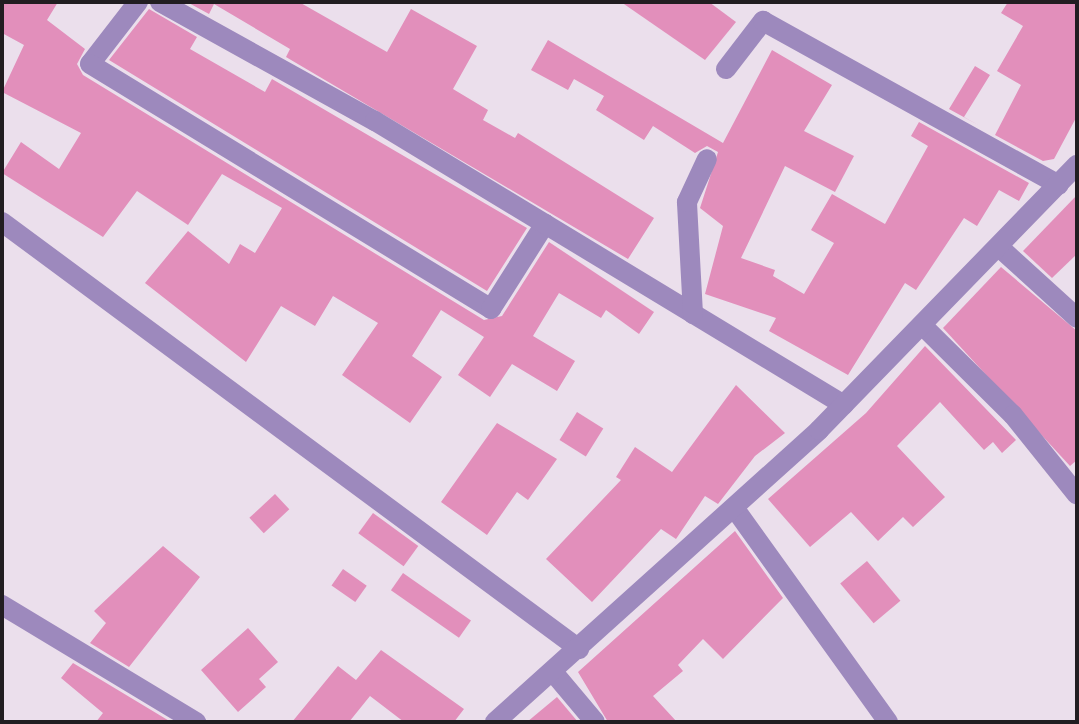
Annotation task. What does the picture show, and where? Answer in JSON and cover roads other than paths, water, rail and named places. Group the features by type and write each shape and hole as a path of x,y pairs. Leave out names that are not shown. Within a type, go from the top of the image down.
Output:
{"street":[{"path":"138,2 90,64 491,309 545,224"},
{"path":"160,2 545,224 844,405"},
{"path":"726,69 763,21 1059,185"},
{"path":"693,314 687,202 707,159"},
{"path":"496,722 735,509 844,405 1077,165"},
{"path":"2,222 579,649"},
{"path":"999,247 1077,318"},
{"path":"922,325 1013,415 1077,495"},
{"path":"735,509 888,722"},
{"path":"2,605 183,719"},
{"path":"553,672 595,722"}]}
